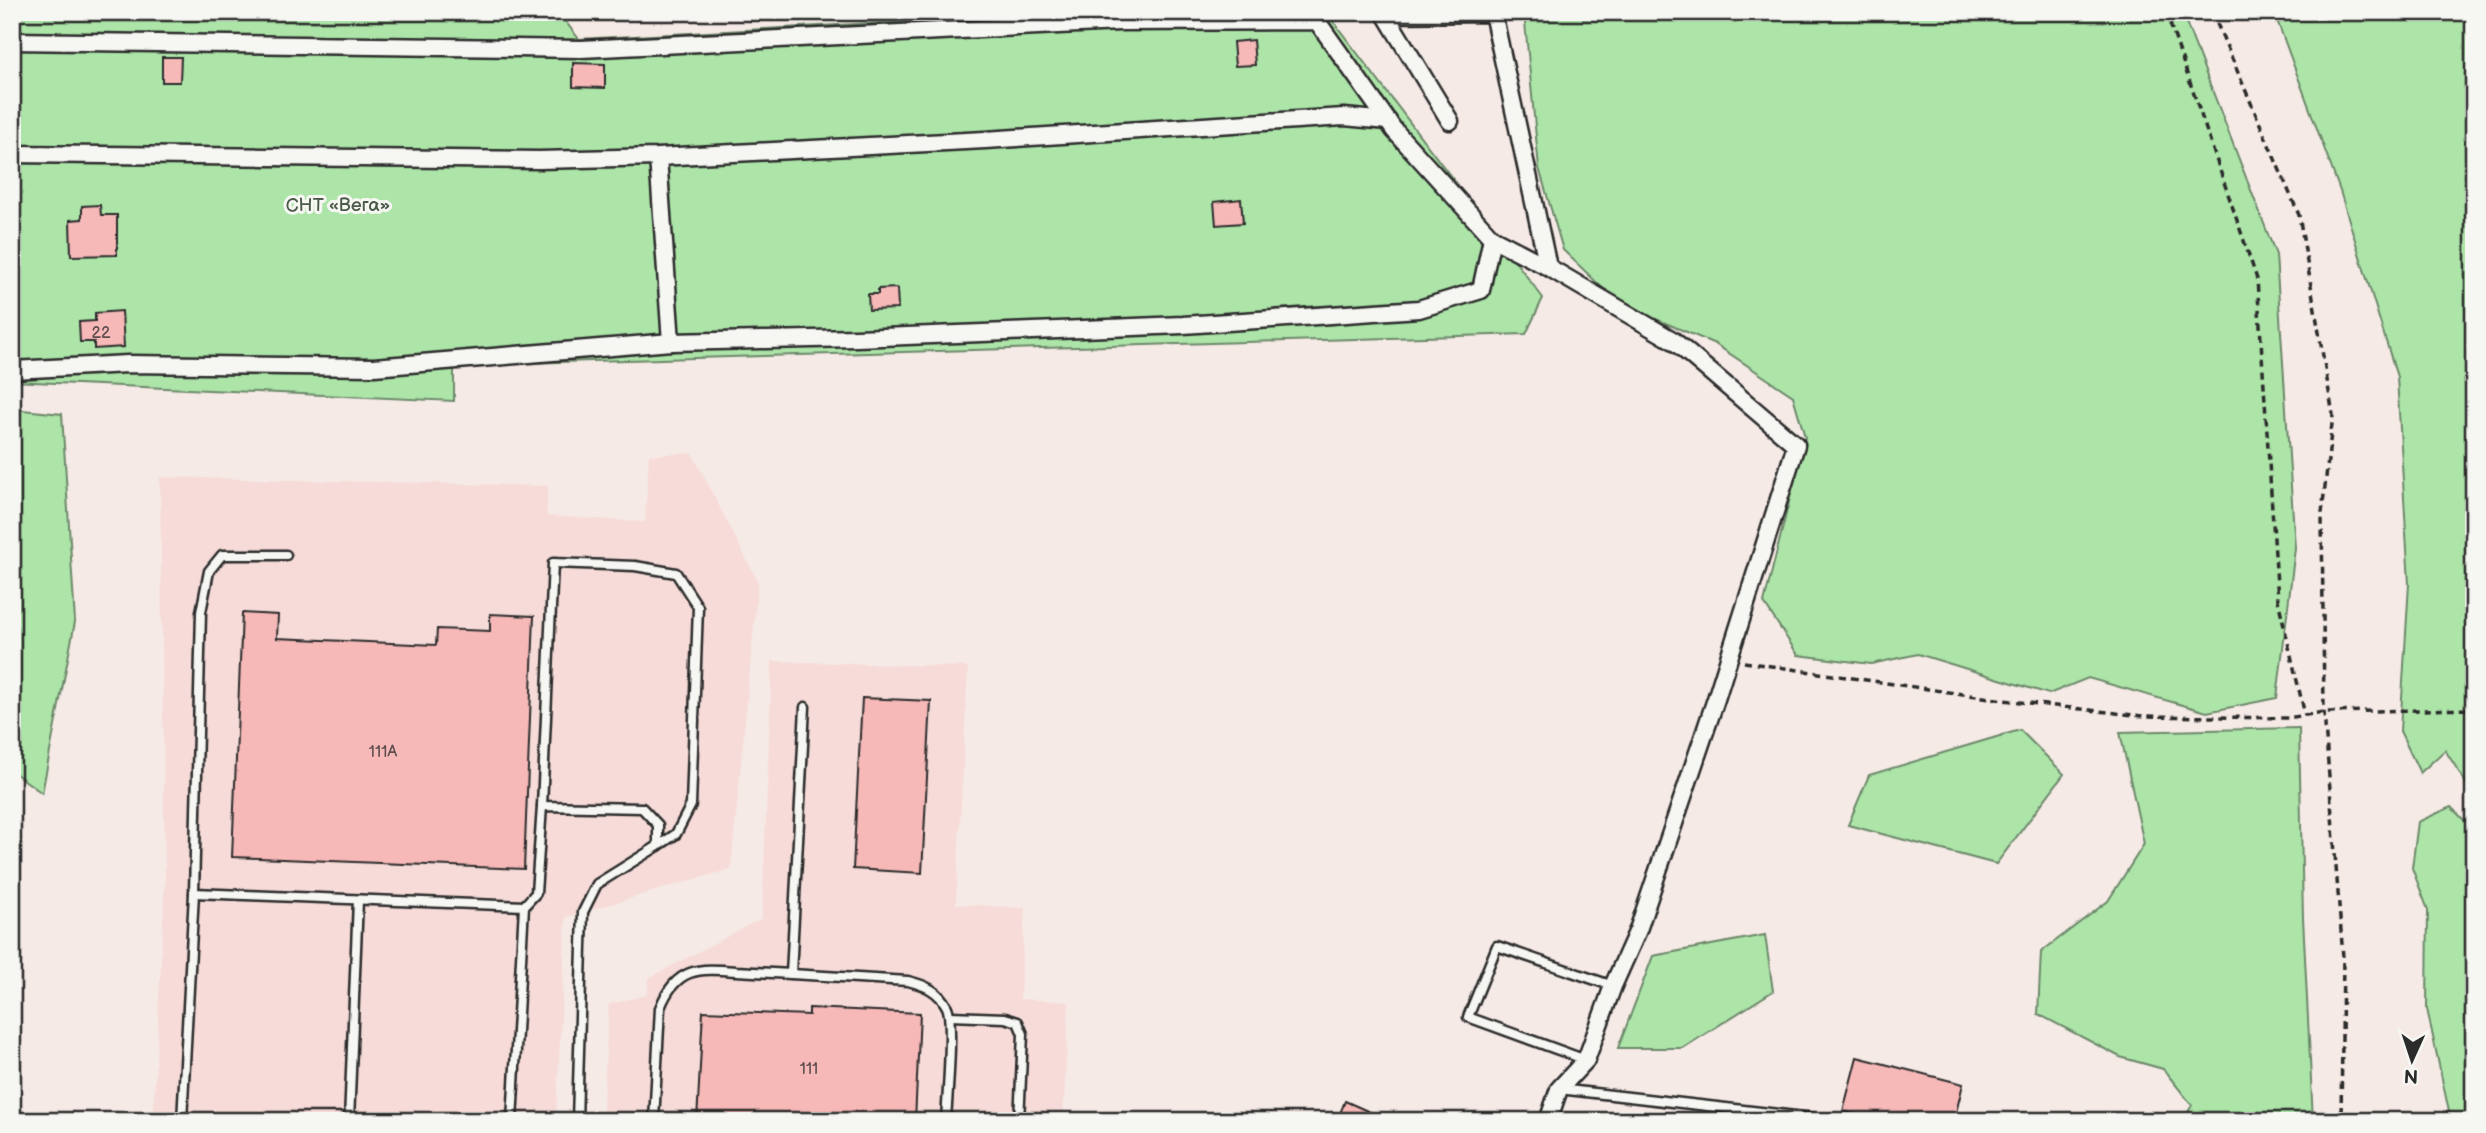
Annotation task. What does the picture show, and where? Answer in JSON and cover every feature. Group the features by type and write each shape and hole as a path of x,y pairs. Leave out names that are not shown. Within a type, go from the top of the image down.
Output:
{"street":[{"path":"1450,121 1385,14 1493,13 1548,267"},
{"path":"12,41 581,49 1120,22 1317,21 1388,121 1492,238 1548,267 1674,341 1796,445 1638,929 1613,986 1586,1060 1559,1089 1548,1121"},
{"path":"12,154 539,160 657,158 1344,117 1388,121"},
{"path":"657,158 671,342"},
{"path":"12,370 128,364 374,367 671,342 856,338 1183,325 1419,309 1481,290 1492,238"}],"lane":[{"path":"182,1121 194,893 201,612 209,571 222,555 286,555"},
{"path":"512,1121 524,906 536,894 553,563 635,566 676,573 698,607 691,806 676,834 597,884 583,912 577,1121"},
{"path":"791,974 805,707"},
{"path":"542,806 642,808 658,825 658,846"},
{"path":"194,893 524,906"},
{"path":"349,1121 358,900"},
{"path":"1586,1060 1468,1017 1496,946 1613,986"},
{"path":"654,1121 660,1008 674,984 686,974 701,969 908,981 926,986 938,994 950,1016 946,1121"},
{"path":"950,1016 1005,1018 1018,1023 1023,1034 1019,1121"},
{"path":"1559,1089 1813,1118 1813,1121"}],"path":[{"path":"2166,12 2257,279 2278,600 2305,715"},
{"path":"2212,12 2299,215 2333,415 2322,513 2324,712 2343,957 2341,1121"},
{"path":"1728,659 2003,700 2142,716 2288,718 2324,712 2474,709"}],"shaded area":[{"path":"692,453 758,582 731,869 566,917 556,1121 153,1121 165,880 160,477 548,486 546,516 645,522 649,455"},
{"path":"772,661 968,667 956,904 1025,908 1020,999 1069,1002 1063,1121 602,1121 609,1004 647,995 649,978 762,918"}],"green space":[{"name":"СНТ «Вега»","path":"12,12 558,12 579,39 1076,12 1326,12 1543,298 1526,334 454,365 454,401 12,381"},
{"path":"1524,12 2182,12 2276,255 2295,548 2277,698 2207,712 2088,678 2049,694 1918,654 1871,664 1798,655 1764,603 1805,437 1793,396 1715,344 1618,303 1563,250 1539,168"},
{"path":"2274,12 2474,12 2474,791 2471,791 2445,750 2420,773 2400,731 2409,584 2397,377 2340,191"},
{"path":"12,409 62,414 75,622 42,793 12,771"},
{"path":"2299,728 2303,917 2313,1121 2183,1121 2192,1105 2163,1069 2120,1057 2038,1014 2041,952 2108,901 2144,844 2120,732"},
{"path":"2020,730 2064,774 1996,864 1848,825 1869,775"},
{"path":"2451,807 2474,830 2474,1121 2451,1121 2427,1009 2428,910 2412,868 2418,822"},
{"path":"1765,935 1773,991 1683,1048 1618,1048 1653,956"}],"building":[{"path":"1253,40 1255,65 1235,66 1233,42"},
{"path":"162,57 181,57 180,82 162,82"},
{"path":"573,63 605,64 605,88 573,87"},
{"path":"1241,199 1243,223 1216,225 1214,202"},
{"path":"100,205 101,215 117,215 117,255 71,256 70,220 82,219 82,206"},
{"path":"897,288 898,309 869,310 868,294 878,294 878,289"},
{"path":"122,311 124,347 94,349 94,342 80,342 79,322 95,321 95,313"},
{"path":"242,613 278,615 277,638 436,645 437,629 490,631 490,614 534,616 524,869 232,857"},
{"path":"862,698 931,701 922,873 853,869"},
{"path":"809,1008 920,1013 915,1121 697,1121 703,1011 809,1015"},
{"path":"1857,1057 1963,1084 1954,1121 1878,1121 1843,1111"},
{"path":"1345,1101 1390,1121 1337,1121"}]}
